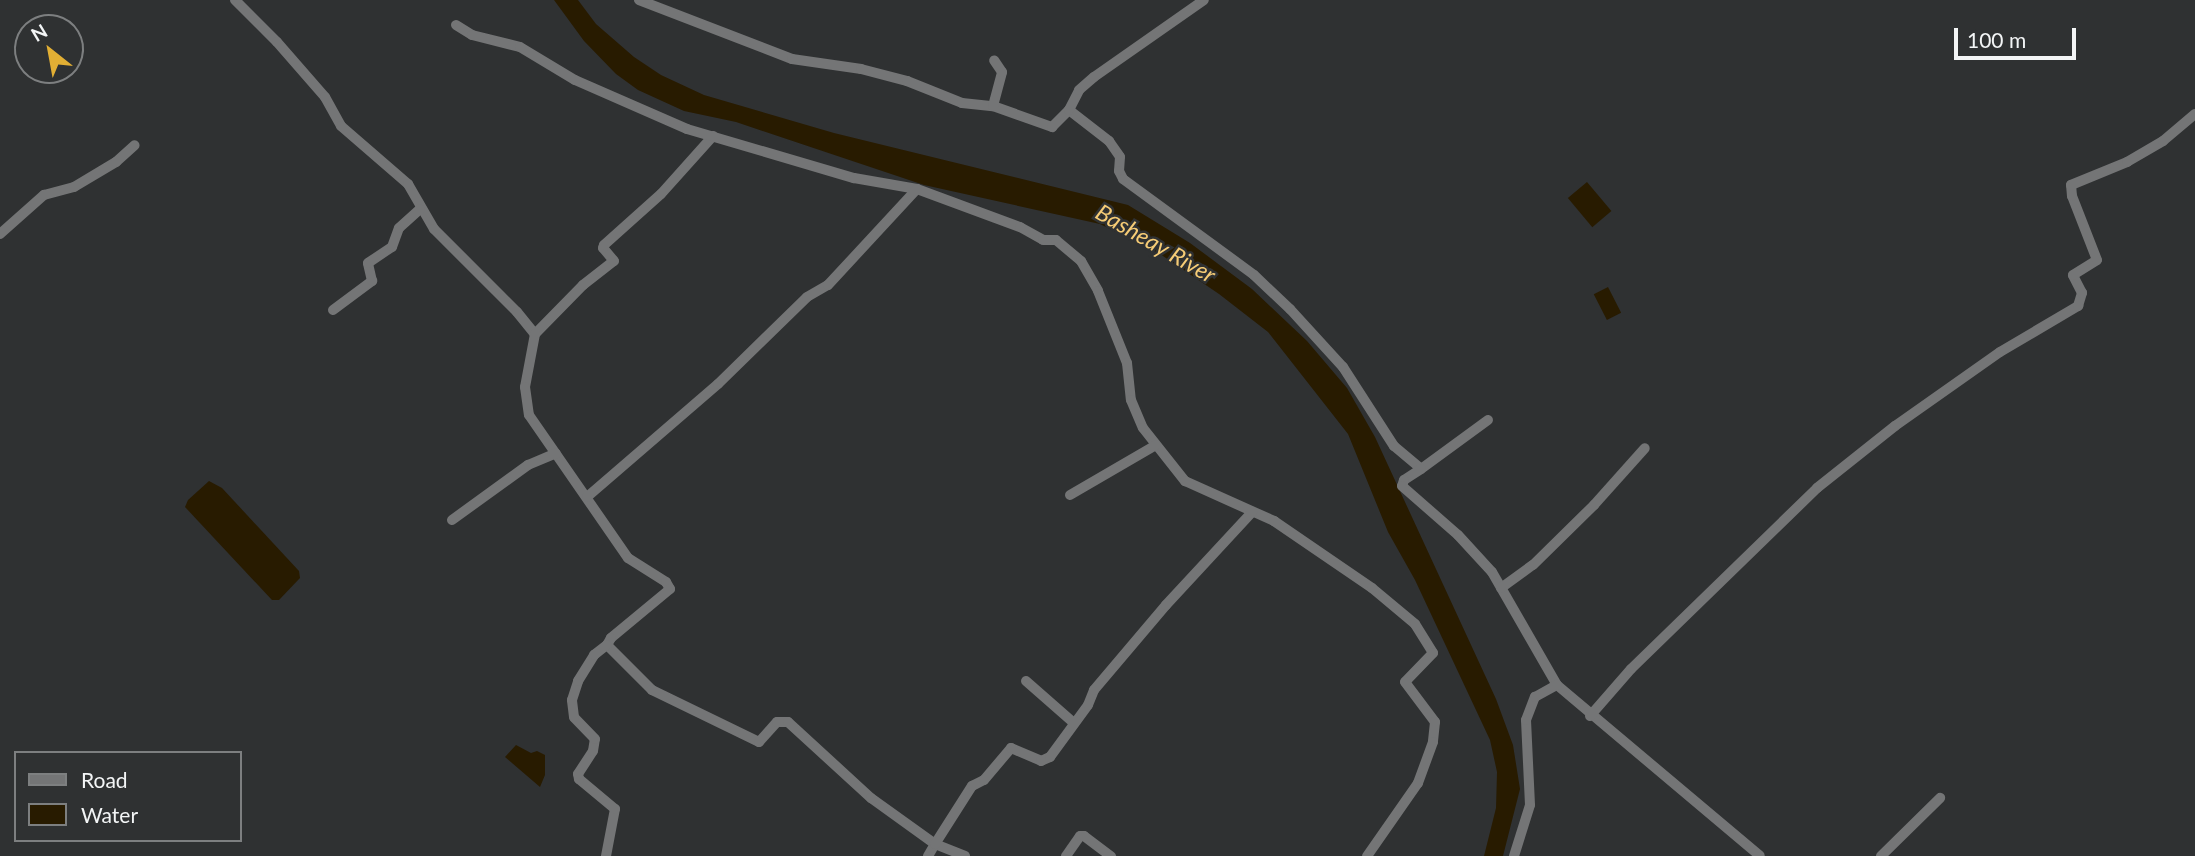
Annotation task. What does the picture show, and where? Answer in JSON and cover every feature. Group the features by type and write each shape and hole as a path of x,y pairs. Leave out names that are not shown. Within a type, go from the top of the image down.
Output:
{"street":[{"path":"235,0 277,42 325,97 341,126 408,184 420,209 434,229 517,312 534,334"},
{"path":"639,0 792,59 861,69 907,81 962,103 993,106 1052,127 1069,110 1079,90 1094,77 1204,0"},
{"path":"456,26 472,35 520,47 575,80 687,129 854,178 917,189 1020,227 1043,240 1056,240 1081,261 1098,291 1127,363 1131,400 1143,428 1179,470 1185,481 1274,521 1372,588 1415,624 1433,653 1405,682 1435,722 1433,742 1418,783 1367,856"},
{"path":"993,106 1002,72 999,64 994,61"},
{"path":"1069,110 1109,141 1120,157 1119,172 1123,179 1254,275 1290,309 1343,367 1394,446 1421,469"},
{"path":"1590,716 1631,669 1817,488 1895,426 2000,352 2078,306 2082,293 2073,275 2097,260 2072,196 2071,185 2127,162 2164,141 2171,131 2195,114"},
{"path":"606,856 615,809 579,779 578,774 593,751 595,739 575,717 572,700 578,681 594,655 670,589 666,582 628,558 529,415 525,387 534,334 583,285 614,261 603,248 604,245 662,194 713,136"},
{"path":"0,234 44,195 74,187 116,162 135,145"},
{"path":"587,497 718,384 807,297 828,285 917,189"},
{"path":"333,310 372,281 368,263 392,247 399,228 420,209"},
{"path":"1488,420 1404,480 1402,486 1458,535 1492,572 1557,685 1590,716 1760,856"},
{"path":"1070,495 1156,445"},
{"path":"1500,588 1533,565 1594,506 1645,448"},
{"path":"452,520 528,465 556,453"},
{"path":"928,856 972,786 984,780 1010,749 1045,761 1088,705 1094,690 1252,512"},
{"path":"607,645 652,690 759,742 777,722 788,722 870,799 935,844 965,856"},
{"path":"1026,681 1074,723"},
{"path":"1514,856 1530,805 1526,720 1535,697 1557,685"},
{"path":"1881,856 1940,798"},
{"path":"1066,856 1080,836 1084,836 1111,856"}],"water":[{"name":"Basheay River","path":"554,0 578,0 596,24 634,57 661,75 704,95 834,133 1128,205 1190,243 1252,289 1307,341 1347,388 1375,437 1496,699 1513,745 1520,789 1503,856 1484,856 1496,808 1497,772 1490,740 1415,580 1388,532 1348,434 1268,332 1219,294 1160,254 1100,224 924,185 736,122 684,111 638,90 616,74 584,41"},
{"path":"1587,182 1611,211 1592,227 1568,198"},
{"path":"1608,287 1621,313 1607,320 1594,294"},
{"path":"209,481 222,488 299,571 300,578 279,600 272,600 185,507 188,500"},
{"path":"516,745 531,753 537,751 545,755 545,775 540,787 505,757"}]}
